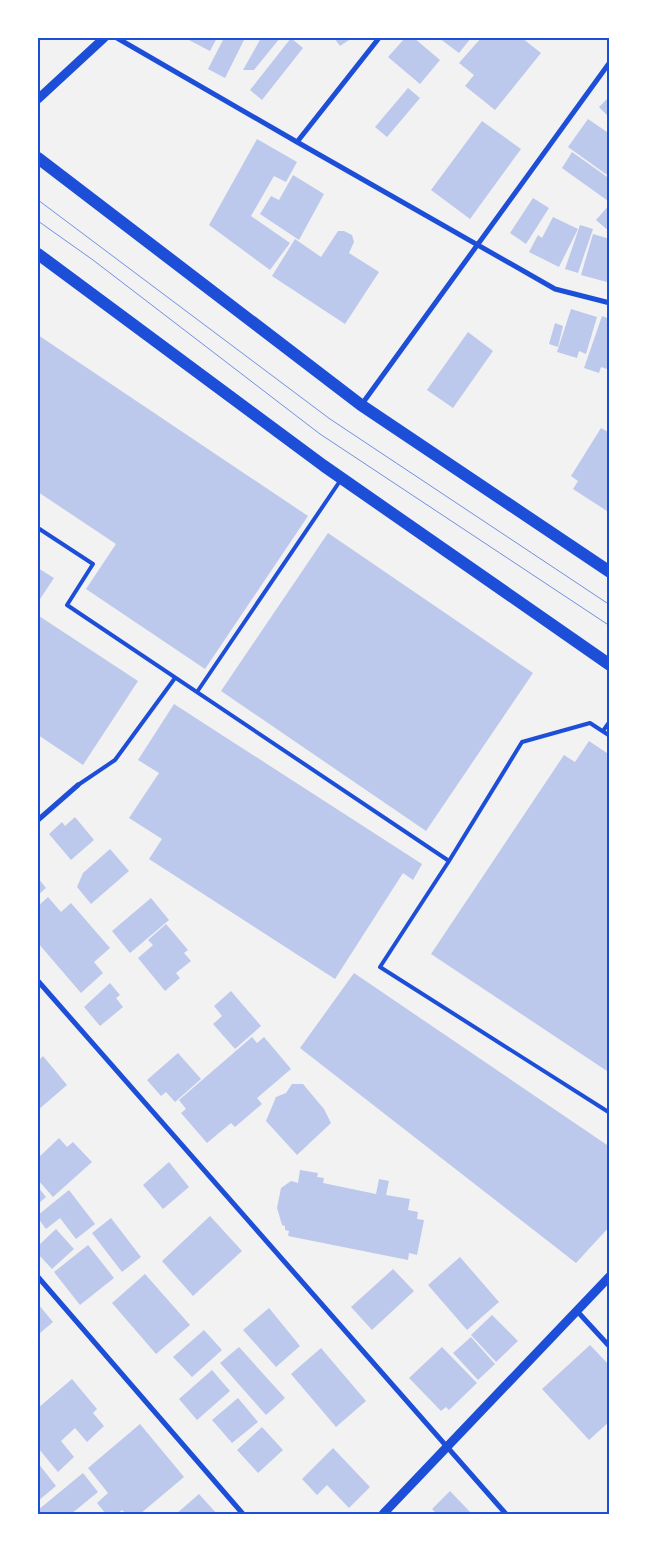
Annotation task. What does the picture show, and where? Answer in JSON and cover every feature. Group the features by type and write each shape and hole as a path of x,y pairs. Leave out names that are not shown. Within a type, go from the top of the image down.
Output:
{"main road":[{"path":"38,158 361,405 610,572"},
{"path":"38,254 342,478 610,665"}],"street":[{"path":"38,98 104,38"},
{"path":"117,38 555,289 610,303"},
{"path":"297,142 379,38"},
{"path":"361,405 610,62"},
{"path":"38,820 78,785"},
{"path":"38,981 506,1514"},
{"path":"383,1514 610,1276"},
{"path":"38,1277 243,1514"},
{"path":"577,1310 610,1347"}],"lane":[{"path":"197,692 342,478"},
{"path":"38,528 93,564 67,605 449,861"},
{"path":"78,785 115,760 175,678"},
{"path":"603,731 610,721"},
{"path":"610,736 590,724 522,742 449,861 380,967 610,1113"}],"building":[{"path":"185,38 217,38 210,51"},
{"path":"224,38 245,38 225,78 208,69"},
{"path":"261,38 280,38 254,70 243,70"},
{"path":"291,38 303,48 262,100 250,90"},
{"path":"334,38 352,38 340,46"},
{"path":"405,38 414,38 440,60 420,84 388,57"},
{"path":"439,38 471,38 459,53"},
{"path":"481,38 522,38 541,53 495,110 465,86 474,75 459,63"},
{"path":"408,88 420,98 387,137 375,127"},
{"path":"610,96 610,118 599,107"},
{"path":"588,119 610,134 610,177 568,147"},
{"path":"482,121 521,149 470,219 431,190"},
{"path":"257,139 297,162 286,182 274,176 251,216 290,243 270,270 209,225"},
{"path":"572,152 610,179 610,198 608,201 562,168"},
{"path":"293,175 324,194 299,240 260,214 271,196 279,200"},
{"path":"533,198 549,208 526,244 510,233"},
{"path":"610,204 610,232 596,220"},
{"path":"553,217 578,229 559,267 529,252 538,235 542,238"},
{"path":"580,225 593,229 578,273 565,269"},
{"path":"338,231 344,231 352,235 354,242 349,253 379,272 345,324 272,276 295,239 321,257"},
{"path":"593,234 610,239 610,272 607,282 581,275"},
{"path":"571,309 597,317 586,354 579,351 577,358 557,352"},
{"path":"602,316 610,319 610,370 601,367 599,373 584,368"},
{"path":"555,323 563,326 558,347 549,344"},
{"path":"468,332 493,351 453,408 427,390"},
{"path":"38,335 308,516 205,669 86,589 116,544 38,492"},
{"path":"601,428 610,433 610,513 573,489 578,481 571,476"},
{"path":"328,533 533,673 426,831 221,691"},
{"path":"38,568 54,578 38,602"},
{"path":"39,616 138,681 83,765 38,735"},
{"path":"174,704 422,864 413,880 403,873 335,979 149,859 162,839 129,818 159,773 138,760"},
{"path":"589,741 610,755 610,1073 431,954 564,755 575,762"},
{"path":"75,817 94,840 71,860 49,834 62,822 65,826"},
{"path":"110,849 129,871 91,904 77,887 83,873"},
{"path":"38,878 46,888 38,895"},
{"path":"48,897 61,912 71,903 110,948 94,962 103,973 81,993 38,943 38,906"},
{"path":"151,898 169,920 130,953 112,931"},
{"path":"166,924 188,950 184,953 191,961 176,973 180,978 165,991 138,958 153,945 148,940"},
{"path":"354,973 610,1147 610,1226 576,1263 300,1048"},
{"path":"110,983 120,995 116,998 123,1007 100,1026 84,1007"},
{"path":"231,991 261,1026 235,1049 213,1024 222,1016 214,1006"},
{"path":"252,1037 257,1043 264,1037 291,1069 257,1098 262,1104 235,1127 231,1123 207,1143 181,1113 186,1109 179,1100"},
{"path":"178,1053 201,1079 175,1102 166,1092 161,1096 147,1080"},
{"path":"43,1056 67,1085 38,1110 38,1061"},
{"path":"292,1084 303,1084 324,1109 331,1123 297,1155 266,1121 276,1097 286,1093"},
{"path":"59,1138 67,1147 73,1142 92,1162 53,1197 38,1180 38,1158"},
{"path":"169,1162 189,1187 163,1209 143,1185"},
{"path":"300,1170 318,1173 317,1177 324,1178 323,1183 376,1194 379,1179 389,1181 386,1195 410,1199 408,1210 418,1212 417,1219 424,1220 417,1255 409,1253 408,1260 288,1236 289,1231 285,1230 285,1226 282,1225 277,1208 281,1188 291,1181 298,1183"},
{"path":"38,1187 46,1197 38,1204"},
{"path":"69,1190 95,1224 76,1239 60,1218 46,1229 38,1218 38,1215"},
{"path":"210,1216 242,1251 193,1296 162,1261"},
{"path":"111,1218 141,1257 122,1272 92,1233"},
{"path":"56,1229 74,1249 52,1269 38,1254 38,1246"},
{"path":"88,1245 114,1278 80,1305 54,1272"},
{"path":"460,1257 499,1302 467,1330 428,1285"},
{"path":"393,1269 414,1291 372,1330 351,1307"},
{"path":"145,1274 190,1325 156,1354 112,1303"},
{"path":"38,1304 53,1322 40,1333 38,1331"},
{"path":"269,1308 300,1346 276,1367 243,1330"},
{"path":"492,1315 518,1341 496,1362 471,1335"},
{"path":"204,1330 222,1350 192,1377 173,1357"},
{"path":"471,1337 495,1364 478,1380 453,1353"},
{"path":"590,1345 610,1366 610,1421 589,1440 542,1389"},
{"path":"239,1347 285,1398 266,1415 220,1363"},
{"path":"442,1347 477,1383 449,1410 446,1407 441,1411 409,1378"},
{"path":"321,1348 366,1401 336,1427 291,1374"},
{"path":"212,1370 230,1391 197,1420 179,1399"},
{"path":"72,1379 97,1409 93,1413 104,1426 87,1442 75,1428 61,1441 74,1457 58,1472 38,1448 38,1408"},
{"path":"238,1398 258,1422 232,1443 212,1420"},
{"path":"140,1424 184,1477 140,1514 126,1514 122,1510 117,1514 106,1514 97,1503 108,1493 88,1468"},
{"path":"262,1427 283,1450 258,1473 237,1450"},
{"path":"333,1448 370,1487 349,1508 327,1485 317,1495 302,1479"},
{"path":"38,1463 56,1486 38,1501"},
{"path":"83,1473 98,1492 71,1514 38,1514 38,1510"},
{"path":"450,1491 472,1514 437,1514 432,1509"},
{"path":"199,1494 217,1514 176,1514"}],"tram line":[{"path":"38,200 330,419 610,605"},
{"path":"38,221 93,260 320,434 610,626"}]}
